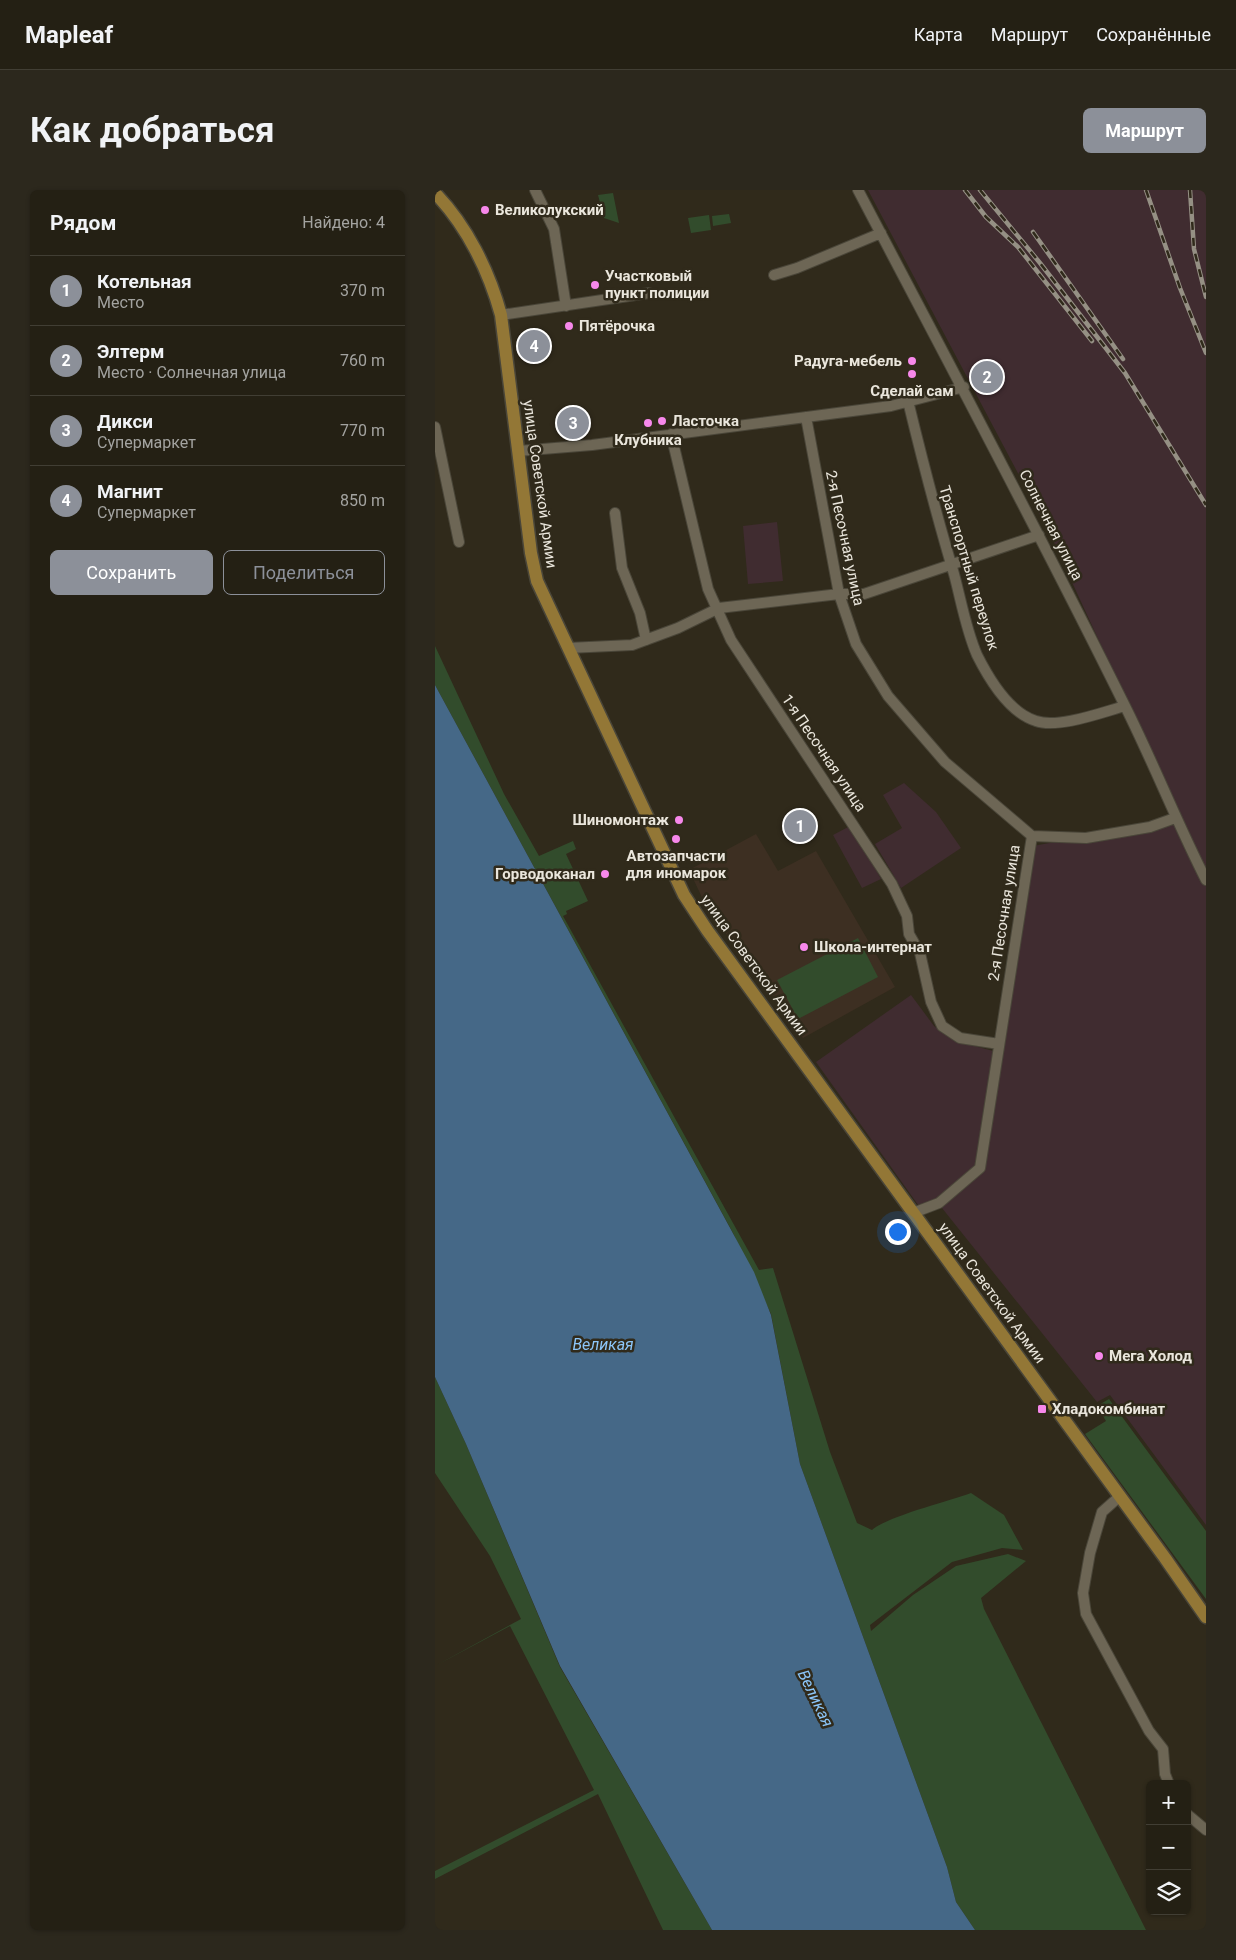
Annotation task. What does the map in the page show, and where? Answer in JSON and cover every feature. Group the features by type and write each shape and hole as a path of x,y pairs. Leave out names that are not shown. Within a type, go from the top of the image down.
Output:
{"main road":[{"name":"улица Советской Армии","path":"435,193 449,207 485,266 501,315 537,580 684,896 1206,1617"}],"street":[{"path":"535,190 554,229 566,306"},
{"name":"Солнечная улица","path":"858,190 1039,534 1125,706 1175,818 1206,880"},
{"path":"774,275 797,268 881,232"},
{"path":"501,315 649,293"},
{"path":"518,451 564,448 806,417 908,401 963,387"},
{"name":"Транспортный переулок","path":"908,401 951,565 977,654 991,679 1018,713 1038,722 1071,721 1125,706"},
{"name":"2-я Песочная улица","path":"806,417 839,594 856,644 888,696 945,762 1032,836 980,1168 939,1203 913,1213"},
{"path":"435,427 459,542"},
{"name":"1-я Песочная улица","path":"671,434 708,588 719,608 731,640 892,884 907,916 909,934 920,953 931,1002 942,1026 960,1038 999,1044"},
{"path":"615,513 622,568 639,613 646,640"},
{"path":"568,648 631,645 677,628 719,608 839,594 864,594 1039,534"},
{"path":"1032,836 1086,838 1150,826 1175,818"},
{"path":"1120,1496 1102,1512 1099,1520 1090,1553 1083,1593 1086,1614 1149,1731 1163,1749 1165,1774 1167,1780"},
{"path":"1191,1817 1206,1830"}],"shaded area":[{"path":"868,190 1206,190 1206,1525 1110,1395 1097,1402 938,1203 921,1209 816,1062 911,995 934,1026 944,1034 971,1045 993,1051 1033,846 1181,819 1048,530"},
{"path":"777,522 783,581 748,584 743,526"},
{"path":"904,783 936,812 961,848 901,888 875,844 902,828 883,795"},
{"path":"852,825 881,879 862,888 833,835"},
{"name":"Школа-интернат","path":"756,834 778,871 816,851 895,987 803,1038 707,908 689,870"}],"green space":[{"path":"613,193 619,223 604,218 598,195"},
{"path":"729,214 731,223 713,226 712,216"},
{"path":"709,215 711,230 691,233 688,218"},
{"path":"435,646 504,794 539,856 573,841 576,849 566,854 588,901 566,911 567,914 563,916 759,1270 773,1268 830,1452 857,1523 872,1530 890,1520 971,1493 1004,1515 1023,1550 1002,1548 952,1562 870,1625 871,1631 913,1595 956,1566 1008,1554 1026,1561 981,1598 984,1609 1146,1930 975,1930 956,1902 947,1867 800,1464 771,1314 733,1233 435,685"},
{"path":"858,938 878,977 798,1019 777,980"},
{"path":"435,1377 466,1444 560,1667 712,1930 663,1930 598,1794 435,1879 435,1871 594,1790 510,1626 435,1666 521,1619 490,1556 435,1473"},
{"path":"1109,1399 1206,1531 1206,1599 1085,1434 1106,1421 1097,1406"}],"water":[{"name":"Великая","path":"435,685 754,1272 771,1315 800,1464 947,1867 956,1902 975,1930 712,1930 560,1666 466,1444 435,1377"}],"railway":[{"path":"965,190 986,217 1018,247 1092,341"},
{"path":"980,190 1040,263 1125,373 1206,505"},
{"path":"1146,190 1180,288 1206,353"},
{"path":"1190,190 1194,249 1206,297"},
{"path":"1033,232 1123,359"}],"place":[{"name":"Великолукский","path":"485,210"},
{"name":"Участковый пункт полиции","path":"595,285"},
{"name":"Пятёрочка","path":"569,326"},
{"name":"Магнит","path":"534,346"},
{"name":"Радуга-мебель","path":"912,361"},
{"name":"Сделай сам","path":"912,374"},
{"name":"Элтерм","path":"987,377"},
{"name":"Ласточка","path":"662,421"},
{"name":"Дикси","path":"573,423"},
{"name":"Клубника","path":"648,423"},
{"name":"Шиномонтаж","path":"679,820"},
{"name":"Котельная","path":"800,826"},
{"name":"Автозапчасти для иномарок","path":"676,839"},
{"name":"Горводоканал","path":"605,874"},
{"name":"Школа-интернат","path":"804,947"},
{"name":"Мега Холод","path":"1099,1356"},
{"name":"Хладокомбинат","path":"1042,1409"}]}
